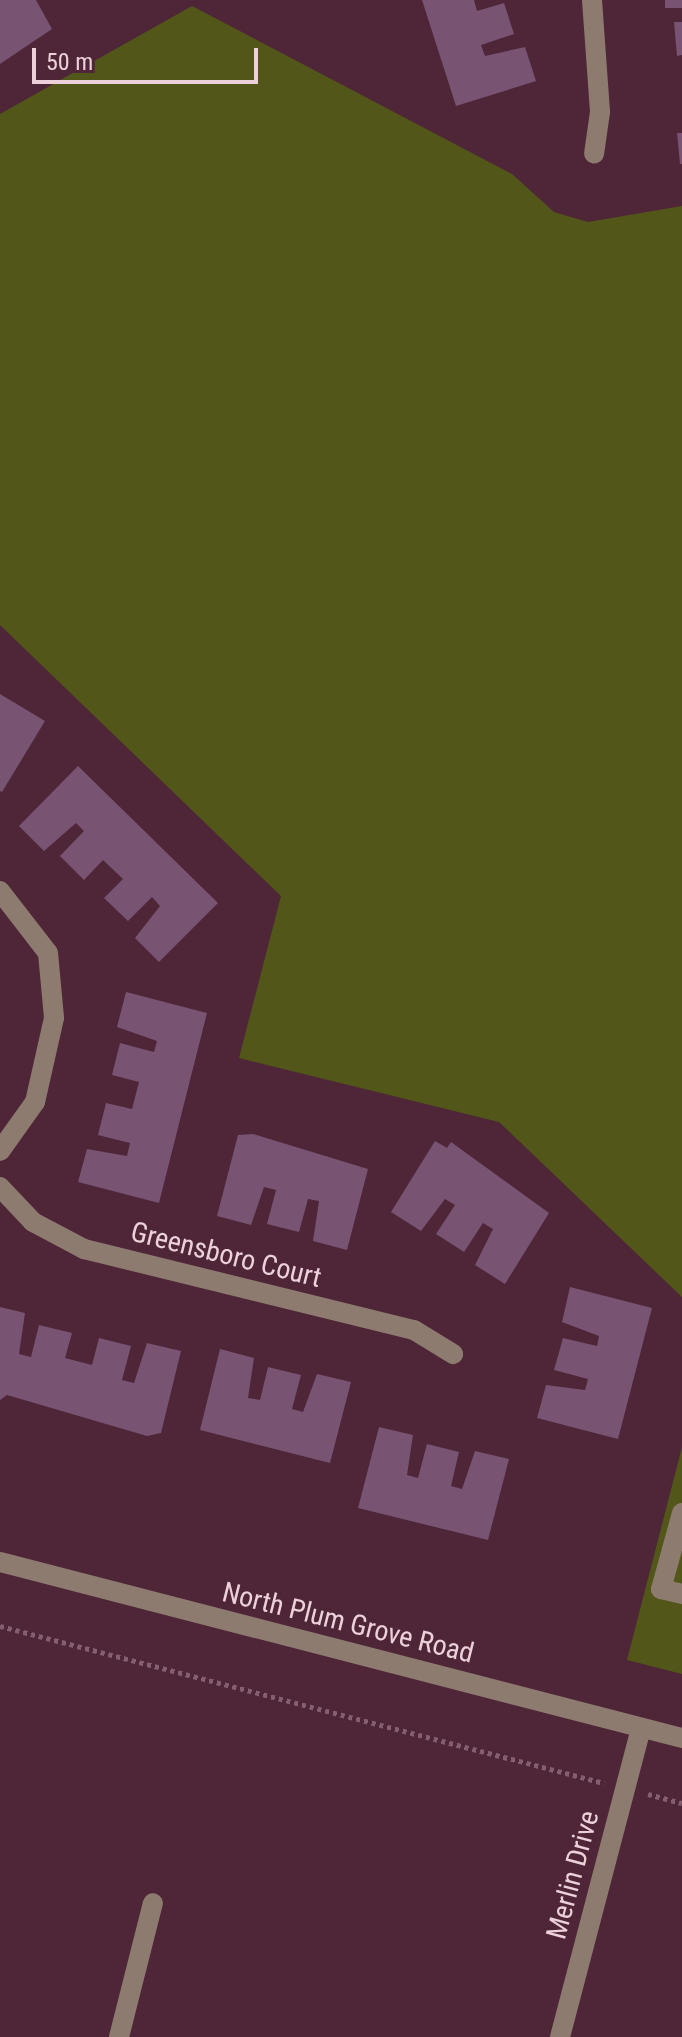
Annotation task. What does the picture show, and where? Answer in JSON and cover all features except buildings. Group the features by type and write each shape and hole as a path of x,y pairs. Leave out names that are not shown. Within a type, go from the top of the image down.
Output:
{"street":[{"path":"592,0 600,112 594,154"},
{"path":"0,891 48,953 54,1018 35,1102 0,1151"},
{"name":"Greensboro Court","path":"0,1187 33,1222 84,1249 414,1330 453,1354"},
{"path":"682,1513 661,1589 682,1594"},
{"name":"North Plum Grove Road","path":"0,1562 682,1738"},
{"name":"Merlin Drive","path":"560,2037 641,1728"},
{"path":"119,2037 153,1903"}],"path":[{"path":"0,1626 682,1803"}],"green space":[{"path":"192,6 512,174 554,212 588,222 682,206 682,1297 499,1122 239,1058 281,896 0,625 0,114"},
{"path":"682,1447 682,1674 627,1660"}]}
